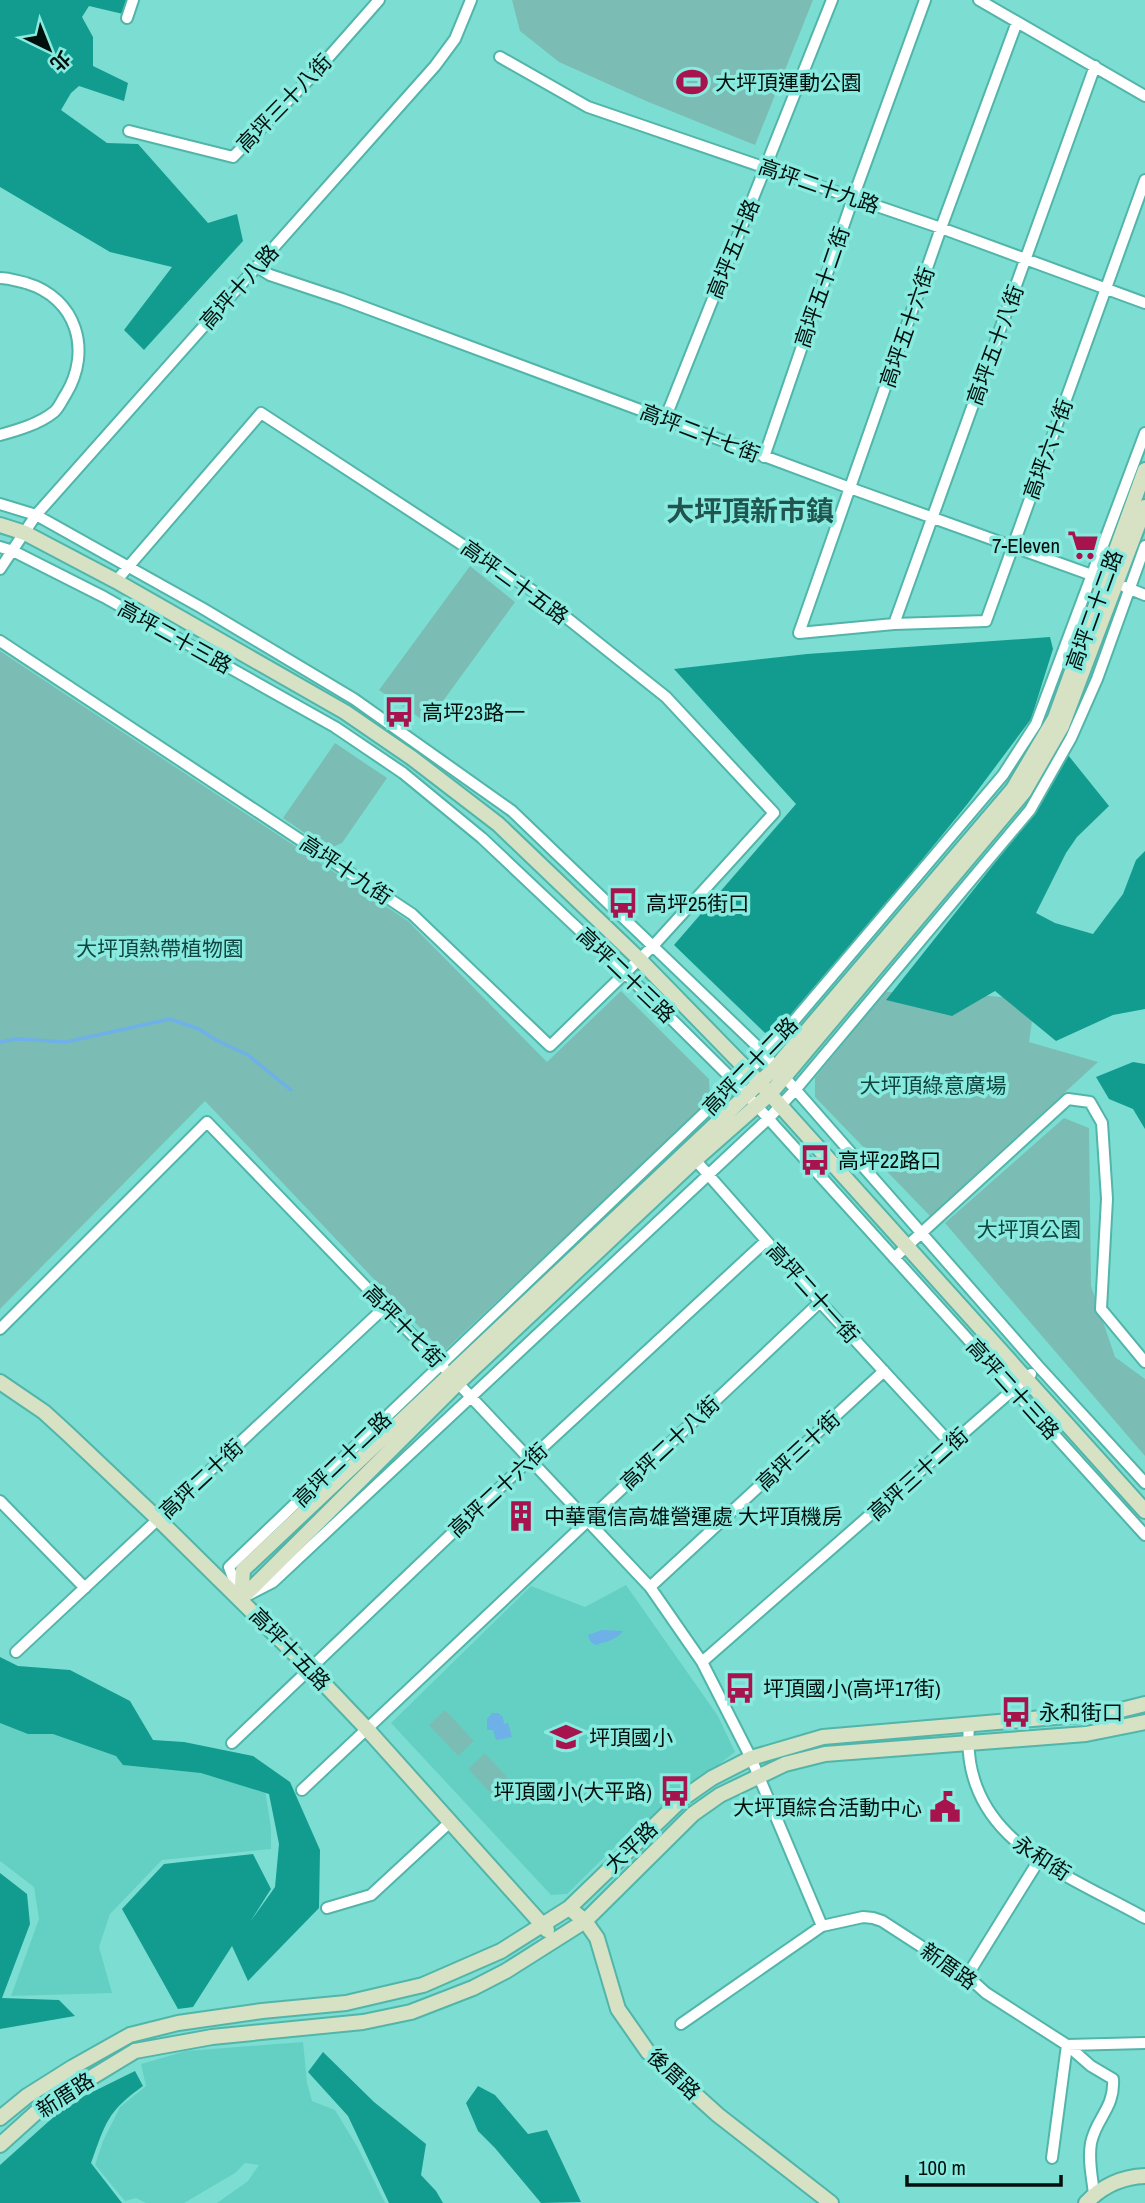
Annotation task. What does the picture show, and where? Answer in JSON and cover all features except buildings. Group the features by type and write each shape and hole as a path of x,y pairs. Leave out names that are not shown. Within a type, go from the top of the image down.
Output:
{"street":[{"path":"127,18 133,0"},
{"name":"高坪三十八街","path":"129,131 233,157 312,76 379,0"},
{"name":"高坪十八路","path":"0,569 36,515 435,66 455,39 471,0"},
{"name":"高坪五十路","path":"664,419 832,0"},
{"name":"高坪五十二街","path":"764,457 853,198 925,0"},
{"path":"979,0 1145,96"},
{"name":"高坪五十六街","path":"799,633 941,228 1017,22"},
{"name":"高坪二十九路","path":"499,57 588,107 941,228 1145,303"},
{"name":"高坪五十八街","path":"894,624 1095,66"},
{"name":"高坪六十街","path":"799,633 894,624 986,621 1145,180"},
{"name":"高坪二十七街","path":"257,267 270,275 1145,595"},
{"path":"0,278 38,287 64,305 79,341 75,380 55,411 25,427 0,435"},
{"name":"高坪二十五路","path":"117,582 261,413 533,591 666,696 774,813 653,946"},
{"name":"高坪二十二路","path":"241,1599 273,1582 769,1118 796,1090 1030,810 1071,738 1097,679 1111,582 1145,433"},
{"name":"高坪二十二路","path":"241,1599 450,1374 686,1151 758,1107 771,1094 781,1072 1024,792 1062,726 1111,582 1145,470"},
{"name":"高坪二十三路","path":"0,504 36,515 129,566 354,699 512,811 765,1055 1039,1367 1145,1483"},
{"name":"高坪二十二路","path":"241,1599 229,1567 450,1374 686,1151 742,1089 749,1071 1003,775 1036,724 1111,582 1145,507"},
{"name":"高坪二十三路","path":"0,525 25,533 117,582 345,712 412,758 498,824 639,959 771,1094 906,1247 1145,1535"},
{"name":"高坪二十二路","path":"1111,582 1145,546"},
{"name":"高坪二十三路","path":"0,547 104,597 335,727 403,773 482,838 625,973 742,1089 894,1258 1145,1511"},
{"name":"高坪十九街","path":"0,641 412,914 550,1046 653,946"},
{"name":"高坪二十二路","path":"742,1089 781,1072"},
{"path":"894,1258 1068,1099 1090,1102 1102,1123 1107,1199 1101,1309 1145,1363"},
{"name":"高坪十七街","path":"0,1329 206,1122 472,1397 650,1587 702,1662 758,1775"},
{"name":"高坪二十一街","path":"686,1151 951,1444"},
{"name":"高坪二十六街","path":"232,1743 530,1459 766,1241"},
{"name":"高坪二十八街","path":"302,1790 820,1302"},
{"name":"高坪二十街","path":"16,1652 385,1307"},
{"name":"高坪三十二街","path":"702,1662 1039,1367"},
{"name":"高坪三十街","path":"650,1587 884,1371"},
{"name":"高坪十五路","path":"0,1382 44,1412 241,1599 367,1729 557,1940"},
{"path":"0,1501 85,1588"},
{"name":"大平路","path":"130,2035 177,2023 346,2003 423,1985 501,1951 569,1908 682,1799 712,1778 751,1758 823,1737 969,1727 1114,1712 1145,1704"},
{"name":"大平路","path":"135,2051 212,2037 363,2022 411,2012 473,1988 506,1971 585,1921 693,1814 720,1795 785,1764 825,1754 1086,1734 1145,1722"},
{"name":"永和街","path":"969,1727 967,1744 975,1782 990,1816 1008,1836 1039,1860 1145,1918"},
{"path":"758,1775 822,1926"},
{"path":"327,1908 371,1895 450,1822"},
{"path":"967,1976 1039,1860"},
{"name":"後厝路","path":"569,1908 585,1921 597,1938 618,2010 648,2052 718,2115 831,2203"},
{"name":"新厝路","path":"681,2024 822,1926 863,1917 882,1921 967,1976 986,1993 1067,2045 1091,2066 1113,2079 1114,2092 1109,2106 1091,2140 1090,2198"},
{"name":"新厝路","path":"0,2118 27,2096 130,2035"},
{"path":"1052,2158 1067,2045 1145,2043"},
{"name":"新厝路","path":"0,2145 41,2108 135,2051"},
{"path":"1090,2198 1100,2187 1135,2176 1145,2176"}],"shaded area":[{"path":"0,0 127,0 123,14 89,6 82,17 93,37 93,66 128,83 124,101 79,86 71,93 61,110 107,143 138,144 208,223 237,214 243,241 144,350 124,330 172,267 110,252 0,187"},
{"path":"1050,637 1053,649 1031,719 969,802 824,980 788,1020 765,1033 674,945 796,804 674,669 807,654"},
{"path":"1068,755 1109,806 1077,837 1066,853 1036,913 1055,923 1093,934 1123,894 1136,860 1145,851 1145,1009 1113,1015 1056,1041 995,991 952,1016 886,1000 1025,825"},
{"path":"1133,1062 1145,1064 1145,1129 1133,1109 1109,1099 1096,1077"},
{"name":"坪頂國小","path":"626,1585 718,1716 735,1752 625,1837 567,1894 551,1895 391,1723 531,1586 585,1607"},
{"path":"602,1630 623,1631 614,1639 595,1645 588,1635"},
{"path":"0,1657 18,1666 70,1670 130,1701 153,1740 184,1742 253,1756 290,1782 320,1850 319,1908 248,1981 232,1946 193,2007 178,2009 122,1909 164,1864 253,1854 271,1889 250,1922 275,1887 279,1844 269,1794 201,1773 123,1765 116,1756 53,1734 28,1734 0,1723"},
{"path":"0,1711 138,1755 156,1769 186,1767 265,1790 271,1828 271,1849 162,1860 110,1914 99,1947 112,1993 11,1996 39,1919 34,1887 0,1861"},
{"path":"492,1713 498,1713 503,1717 504,1724 508,1723 512,1737 496,1740 493,1730 487,1730 487,1719"},
{"path":"0,1873 27,1894 30,1924 2,1998 59,2000 75,2016 0,2029"},
{"path":"303,2042 307,2083 312,2101 335,2110 358,2148 385,2203 217,2203 248,2181 259,2165 245,2163 235,2173 184,2203 146,2203 136,2198 125,2201 95,2165 103,2141 120,2107 146,2086 141,2064 186,2051"},
{"path":"323,2052 374,2102 426,2144 421,2175 443,2203 389,2203 348,2116 308,2072"},
{"path":"135,2071 143,2086 122,2103 109,2119 91,2163 122,2203 0,2203 0,2165 68,2104"},
{"path":"478,2086 495,2095 528,2134 547,2130 581,2202 541,2203 478,2131 466,2103"}],"green space":[{"name":"大坪頂運動公園","path":"512,0 813,0 755,145 559,62 520,31"},
{"path":"470,566 515,602 427,723 379,690"},
{"name":"大坪頂熱帶植物園","path":"0,651 408,921 547,1062 621,991 709,1079 710,1100 443,1352 205,1101 0,1309"},
{"path":"335,743 387,778 342,843 328,849 283,818"},
{"name":"大坪頂綠意廣場","path":"885,992 956,993 1035,1000 1029,1042 1098,1062 930,1216 815,1097 815,1078"},
{"name":"大坪頂公園","path":"1064,1118 1089,1128 1091,1286 1115,1357 1145,1379 1145,1456 945,1223"},
{"path":"445,1710 474,1741 458,1756 429,1725"},
{"path":"485,1753 516,1787 499,1802 468,1769"}],"waterway":[{"path":"0,1042 17,1039 66,1042 170,1019 199,1029 248,1055 291,1090"}],"place":[{"name":"大坪頂運動公園","path":"692,82"},
{"name":"7-Eleven","path":"1083,545"},
{"name":"高坪23路一","path":"399,712"},
{"name":"高坪25街口","path":"623,903"},
{"name":"高坪22路口","path":"815,1160"},
{"name":"中華電信高雄營運處 大坪頂機房","path":"521,1516"},
{"name":"坪頂國小(高坪17街)","path":"740,1688"},
{"name":"永和街口","path":"1016,1712"},
{"name":"坪頂國小","path":"566,1737"},
{"name":"坪頂國小(大平路)","path":"675,1791"},
{"name":"大坪頂綜合活動中心","path":"945,1807"}],"district":[{"name":"大坪頂新市鎮","path":"750,511"}]}
